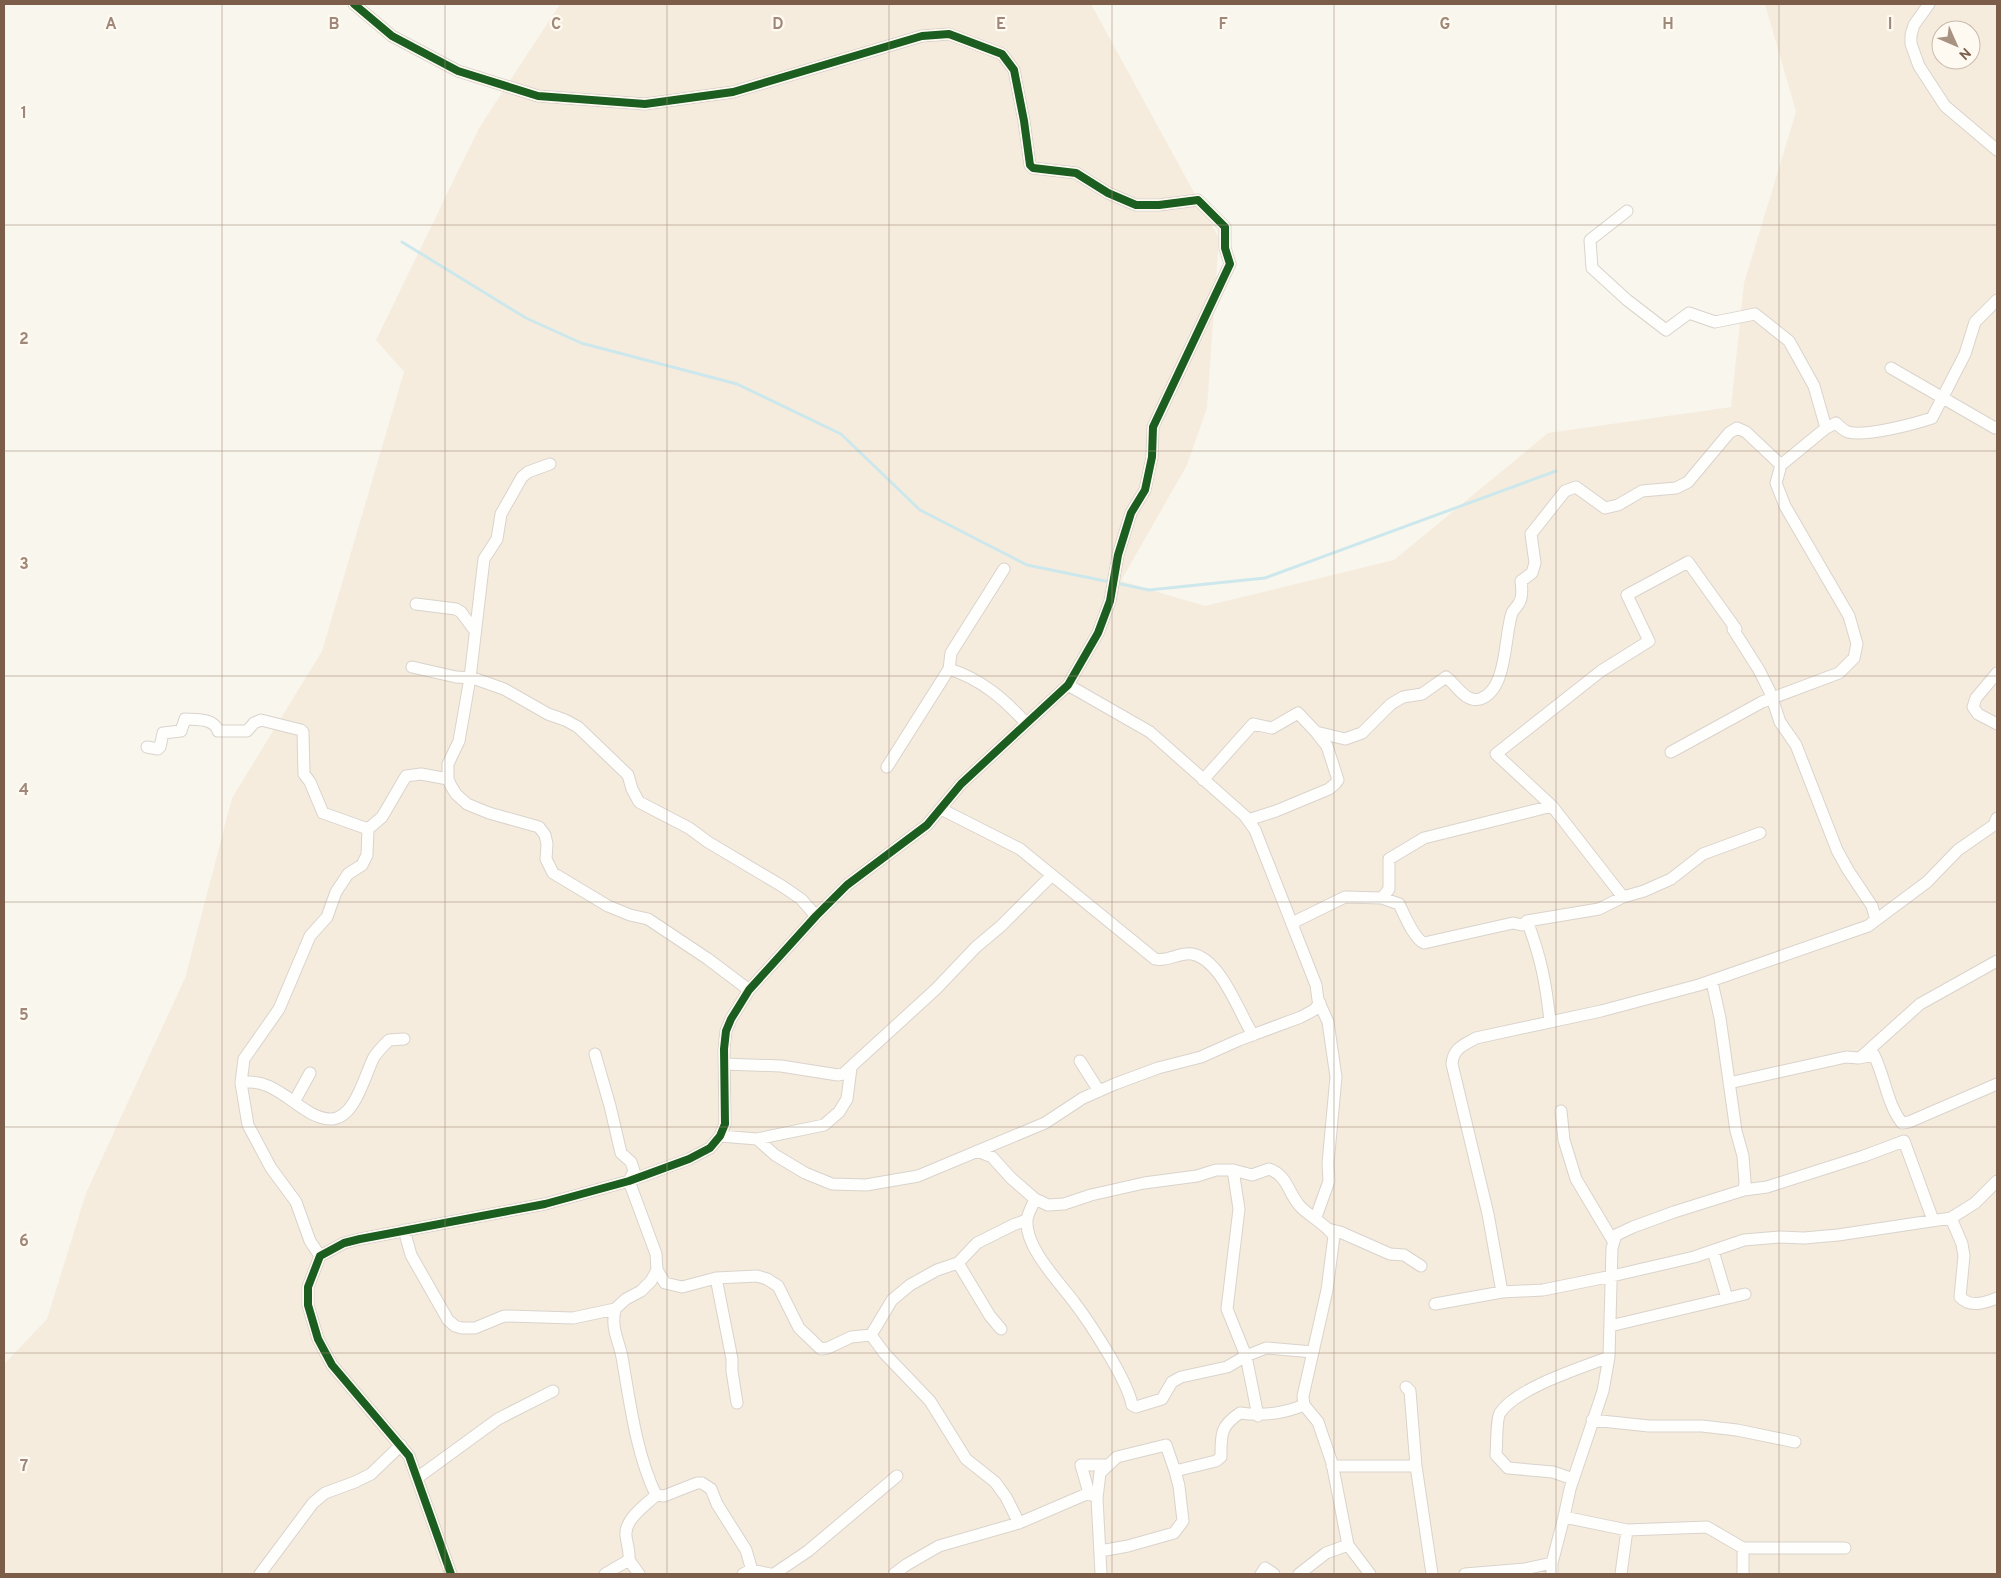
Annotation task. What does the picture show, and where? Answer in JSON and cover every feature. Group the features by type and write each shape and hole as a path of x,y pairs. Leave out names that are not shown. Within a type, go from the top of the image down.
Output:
{"street":[{"path":"354,4 392,36 458,71 538,96 645,104 733,92 922,36 949,34 1002,54 1014,70 1030,165 1033,168 1076,174 1108,193 1136,205 1159,205 1198,200 1225,227 1225,248 1230,264 1153,427 1152,458 1144,490 1130,513 1118,555 1110,601 1098,633 1068,685 961,784 927,825 907,842 847,885 816,916 749,990 731,1019 726,1031 724,1064 725,1124 720,1136 710,1148 689,1159 629,1181 545,1204 344,1243 320,1256 308,1287 308,1305 318,1339 332,1365 401,1445 408,1456 451,1574"},
{"path":"1929,4 1914,25 1911,35 1911,44 1919,66 1945,106 1997,150"},
{"path":"1627,211 1590,240 1592,268 1666,330 1689,313 1715,322 1755,314 1789,341 1814,386 1826,428"},
{"path":"1671,752 1762,702 1839,673 1854,658 1857,644 1849,616 1785,506 1776,483 1782,465 1826,428 1836,423 1846,432 1867,433 1909,426 1932,418 1966,354 1975,322 1997,300"},
{"path":"1890,368 1943,397 1964,411 1995,428 1997,427"},
{"path":"1316,732 1345,739 1362,733 1391,704 1403,697 1422,694 1446,677 1469,698 1480,699 1488,693 1500,676 1512,612 1520,602 1521,581 1532,573 1535,563 1531,534 1566,491 1576,486 1605,508 1618,506 1642,491 1676,488 1688,482 1729,433 1737,428 1746,432 1782,465"},
{"path":"550,464 528,472 522,477 501,514 498,537 484,559 470,678 459,741 448,764 448,779 456,794 467,804 489,813 539,827 545,835 547,844 546,859 553,873 608,906 630,915 648,919 708,959 749,990"},
{"path":"1623,897 1552,806 1496,754 1601,671 1649,641 1627,595 1688,562 1736,629 1733,629 1759,670 1780,722 1796,745 1838,850 1848,870 1872,906 1876,920"},
{"path":"887,767 949,669 951,653 1004,569"},
{"path":"416,604 461,612 475,631"},
{"path":"412,667 456,677 470,678 504,689 548,714 578,726 628,775 632,789 639,802 689,828 708,842 782,886 801,899 816,916"},
{"path":"949,669 974,679 993,691 1008,703 1026,723"},
{"path":"1997,673 1976,698 1973,707 1978,714 1997,724"},
{"path":"1068,685 1150,732 1248,820 1255,830 1316,985 1320,1003 1328,1022 1336,1077 1328,1163 1329,1181 1316,1217"},
{"path":"1203,780 1253,724 1272,728 1298,713 1327,746 1338,780 1329,789 1276,811 1248,820"},
{"path":"147,747 158,749 163,733 181,731 185,719 211,722 218,731 247,731 254,723 261,720 301,730 303,732 304,774 310,782 323,813 368,829"},
{"path":"320,1256 310,1242 296,1202 271,1168 248,1125 241,1083 244,1059 279,1009 310,936 327,917 336,892 348,874 362,864 367,854 368,829 382,817 406,776 421,774 448,779"},
{"path":"1382,898 1388,889 1389,859 1408,846 1424,838 1552,806"},
{"path":"941,809 1020,849 1155,959 1162,961 1184,953 1201,957 1211,966 1232,992 1244,1021 1253,1035"},
{"path":"1502,1292 1488,1214 1452,1064 1453,1057 1458,1048 1476,1038 1601,1011 1712,982 1868,926 1926,882 1958,850 1994,825 1997,818"},
{"path":"1292,923 1345,897 1382,898 1399,904 1416,936 1424,944 1513,923 1522,926 1527,921 1599,908 1623,897 1644,892 1671,879 1703,854 1760,834"},
{"path":"724,1064 781,1066 838,1075 843,1074 936,989 976,947 1001,926 1052,875"},
{"path":"1872,906 1888,912"},
{"path":"1527,921 1541,960 1550,1022"},
{"path":"1859,1058 1920,1004 1997,961"},
{"path":"1712,982 1720,1018 1736,1131 1743,1156 1744,1190"},
{"path":"757,1139 775,1155 797,1168 832,1184 866,1185 918,1176 1045,1123 1083,1098 1099,1091 1158,1068 1201,1057 1239,1040 1301,1017 1314,1010 1320,1003"},
{"path":"1239,1040 1244,1021"},
{"path":"241,1083 251,1081 265,1084 319,1118 332,1120 345,1114 360,1092 374,1057 389,1040 404,1039"},
{"path":"595,1054 621,1153 631,1162 634,1171 629,1181 656,1254 657,1270 665,1283 682,1287 716,1278 757,1276 767,1279 778,1286 799,1328 821,1349 828,1348 851,1337 871,1335"},
{"path":"1729,1083 1846,1057 1859,1058 1874,1055 1902,1123 1909,1122 1997,1084"},
{"path":"1080,1060 1099,1091"},
{"path":"720,1136 757,1139 824,1125 839,1112 847,1099 851,1068"},
{"path":"294,1102 310,1073"},
{"path":"1465,1574 1525,1569 1552,1569 1573,1479 1603,1391 1610,1357 1611,1236 1576,1179 1564,1140 1561,1111"},
{"path":"1611,1236 1674,1212 1744,1190 1767,1187 1904,1141 1932,1220"},
{"path":"977,1151 992,1157 1011,1178 1035,1199 1048,1205 1064,1204 1091,1195 1144,1183 1197,1176 1216,1170 1233,1170 1252,1175 1269,1170 1280,1175 1300,1206 1316,1217 1334,1238 1327,1290 1303,1396 1304,1405 1318,1422 1332,1466 1348,1545 1370,1574"},
{"path":"1233,1170 1240,1209 1227,1310 1246,1356 1258,1416"},
{"path":"1435,1304 1502,1292 1543,1290 1653,1268 1744,1240 1758,1238 1804,1238 1951,1218 1974,1203 1997,1181"},
{"path":"1035,1199 1027,1220 1032,1243 1049,1271 1075,1303 1111,1359 1131,1397 1132,1405 1136,1407 1162,1399 1172,1382 1181,1377 1227,1367 1246,1356 1266,1348 1313,1352"},
{"path":"1951,1218 1962,1244 1964,1256 1960,1297 1971,1304 1978,1304 1997,1298"},
{"path":"871,1335 892,1300 910,1285 937,1270 958,1263 977,1243 1027,1220"},
{"path":"1328,1229 1340,1232 1390,1254 1401,1254 1420,1266"},
{"path":"404,1230 411,1255 448,1320 455,1326 475,1328 504,1316 572,1318 615,1309 626,1299 641,1291 651,1281 657,1270"},
{"path":"1713,1251 1727,1298"},
{"path":"958,1263 990,1316 1001,1330"},
{"path":"716,1278 732,1359 737,1403"},
{"path":"1610,1326 1745,1294"},
{"path":"615,1309 612,1322 621,1352 634,1420 649,1480 656,1495"},
{"path":"871,1335 885,1354 930,1401 966,1459 995,1482 1006,1497 1019,1522"},
{"path":"1573,1479 1553,1472 1508,1468 1496,1455 1498,1415 1512,1399 1538,1386 1610,1357"},
{"path":"1406,1387 1410,1391 1416,1466 1432,1574"},
{"path":"417,1478 498,1420 553,1390"},
{"path":"1175,1471 1216,1461 1221,1457 1221,1433 1228,1420 1240,1413 1258,1416 1290,1411 1304,1405"},
{"path":"1592,1420 1649,1426 1702,1426 1737,1430 1795,1442"},
{"path":"260,1574 313,1503 325,1493 371,1474 401,1445"},
{"path":"1093,1495 1100,1473 1106,1465 1117,1457 1166,1445 1179,1486 1183,1521 1174,1533 1128,1546 1100,1551"},
{"path":"1102,1574 1093,1495 1082,1465 1106,1465"},
{"path":"1332,1466 1416,1466"},
{"path":"774,1574 808,1552 897,1476"},
{"path":"656,1495 664,1496 697,1483 702,1483 711,1489 717,1504 746,1550 749,1573 770,1574"},
{"path":"639,1574 629,1560 630,1552 625,1535 628,1523 656,1495"},
{"path":"894,1574 939,1546 1019,1522 1093,1495"},
{"path":"1564,1517 1627,1530 1707,1527 1743,1548 1845,1548"},
{"path":"1621,1574 1627,1530"},
{"path":"1299,1574 1326,1553 1348,1545"},
{"path":"1743,1548 1743,1574"},
{"path":"605,1574 629,1560"},
{"path":"1262,1574 1265,1568 1274,1574"}],"shaded area":[{"path":"560,4 1091,4 1219,238 1207,408 1187,465 1121,581 1205,606 1394,560 1548,433 1731,407 1744,283 1796,112 1765,4 1997,4 1997,1574 4,1574 4,1364 47,1319 86,1193 185,978 232,798 322,651 404,372 376,340 479,128"}],"waterway":[{"path":"402,242 526,318 581,343 737,384 841,434 920,510 1027,565 1110,582"},
{"path":"1116,583 1149,590 1265,578 1556,471"}],"cycle path":[{"path":"354,4 392,36 458,71 538,96 645,104 733,92 922,36 949,34 1002,54 1014,70 1030,165 1033,168 1076,173 1108,193 1136,205 1159,205 1198,200 1225,227 1225,248 1230,264 1153,427 1152,457 1145,490 1131,513 1118,555 1110,601 1098,633 1068,685 961,784 927,825 847,885 816,916 749,990 731,1019 726,1031 724,1049 725,1124 720,1136 710,1148 689,1159 629,1181 545,1204 360,1239 344,1243 320,1256 308,1287 308,1305 318,1339 332,1365 409,1456 451,1574"}]}
